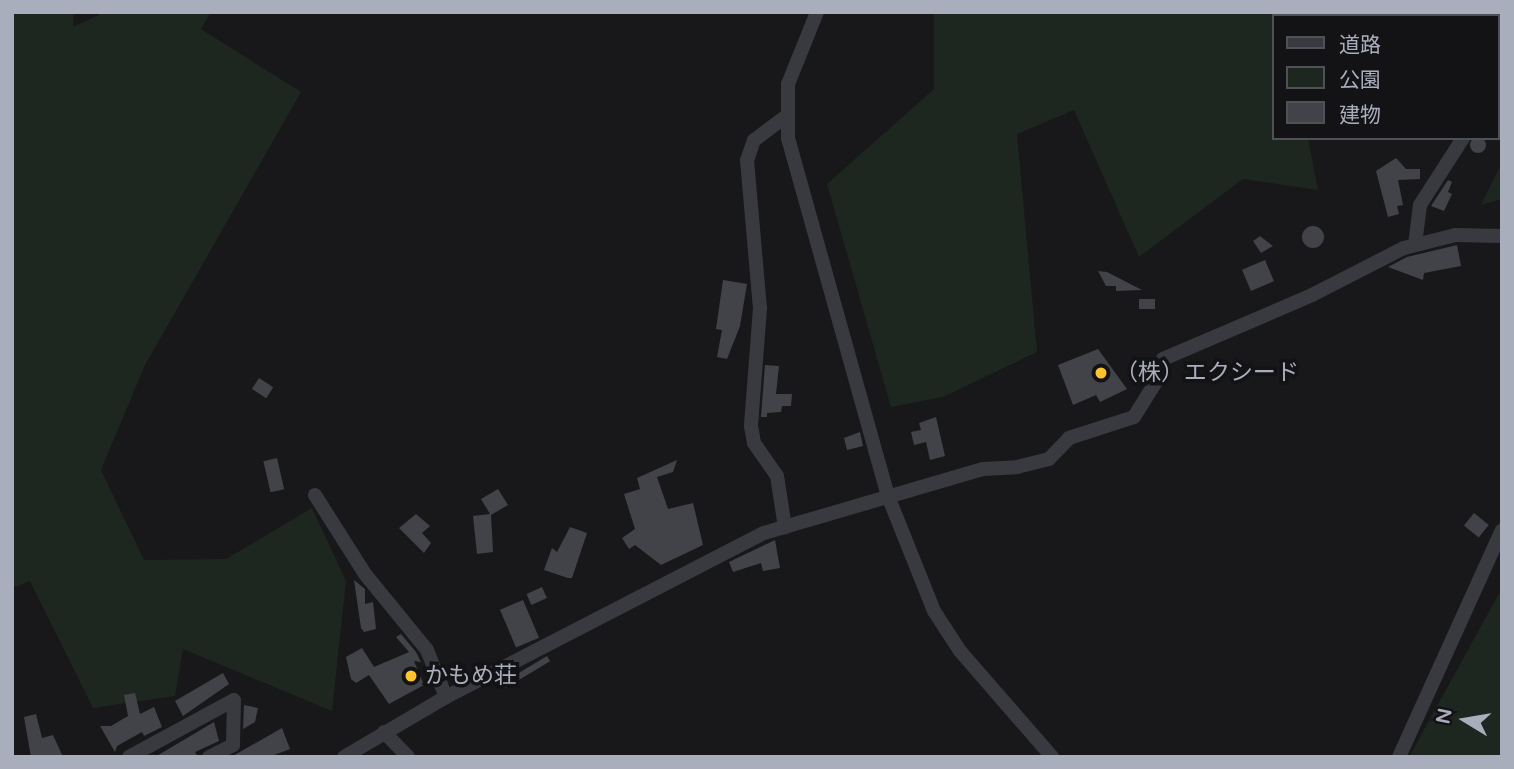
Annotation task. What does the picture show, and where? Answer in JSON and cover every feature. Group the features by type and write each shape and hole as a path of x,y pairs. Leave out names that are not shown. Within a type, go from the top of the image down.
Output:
{"street":[{"path":"817,12 788,84 785,117 888,496 934,611 960,651 1052,757"},
{"path":"785,117 754,140 747,160 760,308 751,426 754,443 777,476 785,527"},
{"path":"1415,245 1420,205 1462,140"},
{"path":"344,757 446,697 764,533 983,469 1017,467 1049,459 1069,438 1134,417 1156,383 1163,359 1415,245 1455,235 1502,236"},
{"path":"316,495 365,574 426,650 446,697"},
{"path":"1399,757 1502,530"},
{"path":"129,757 234,700 233,744 209,757"},
{"path":"384,732 408,757"}],"green space":[{"path":"12,12 74,12 73,27 105,12 211,12 201,29 301,92 145,365 101,470 144,560 226,559 312,508 346,581 332,711 183,649 175,696 93,708 30,581 12,588"},
{"path":"934,12 1284,12 1272,14 1272,140 1308,140 1318,190 1243,179 1139,257 1074,110 1017,134 1037,352 943,397 891,407 827,184 934,89"},
{"path":"1502,163 1502,199 1481,205"},
{"path":"1502,588 1502,757 1409,757"}],"building":[{"path":"1473,140 1485,142 1485,148 1478,153 1470,145"},
{"path":"1396,158 1406,169 1420,169 1420,179 1398,180 1403,205 1397,206 1399,214 1388,217 1376,171"},
{"path":"1448,180 1452,182 1448,192 1452,194 1444,211 1431,206"},
{"path":"1313,226 1321,229 1324,237 1321,245 1313,248 1305,245 1302,237 1305,229"},
{"path":"1260,236 1273,246 1261,253 1253,241"},
{"path":"1457,245 1461,266 1424,273 1423,280 1388,267 1407,257"},
{"path":"1265,260 1274,281 1251,291 1242,270"},
{"path":"1098,271 1107,272 1142,290 1116,291 1116,286 1106,286"},
{"path":"723,280 747,284 740,326 727,359 717,357 722,330 716,329"},
{"path":"1139,299 1155,299 1155,309 1139,309"},
{"path":"1098,349 1127,389 1100,402 1096,395 1073,405 1058,365"},
{"path":"765,365 779,366 776,394 792,394 791,406 782,406 781,412 767,413 767,417 761,417"},
{"path":"259,378 273,387 266,398 252,389"},
{"path":"936,417 945,456 930,460 926,442 914,445 911,432 921,430 919,423"},
{"path":"860,432 863,446 847,450 844,438"},
{"path":"277,458 284,489 271,492 263,461"},
{"path":"677,460 673,472 657,477 668,509 693,503 703,545 661,565 635,545 629,549 622,538 635,529 624,494 640,489 637,478"},
{"path":"498,489 508,505 491,515 493,552 477,554 473,516 490,514 481,499"},
{"path":"1474,513 1489,525 1479,537 1464,525"},
{"path":"416,514 430,526 422,533 431,543 424,553 399,528"},
{"path":"570,527 587,533 572,578 568,578 544,570 552,548 557,552"},
{"path":"775,540 780,568 763,571 761,563 733,572 729,562"},
{"path":"354,580 365,589 365,604 373,602 376,629 364,632 361,628"},
{"path":"542,587 547,598 531,605 526,594"},
{"path":"523,600 539,638 516,648 500,610"},
{"path":"401,634 421,662 414,661 424,685 389,704 369,675 356,683 351,679 346,657 362,648 374,667 409,652 396,637"},
{"path":"547,656 550,661 505,688 502,683"},
{"path":"223,673 229,684 183,716 175,701"},
{"path":"135,693 140,714 154,707 162,727 144,736 142,732 117,746 115,752 100,726 111,726 128,716 124,695"},
{"path":"244,705 258,708 255,722 243,729"},
{"path":"36,714 42,738 53,735 63,757 31,757 24,717"},
{"path":"214,722 219,741 195,752 198,757 155,757"},
{"path":"282,728 290,749 269,757 231,757"}],"place":[{"name":"（株）エクシード","path":"1101,373"},
{"name":"かもめ荘","path":"411,676"}]}
